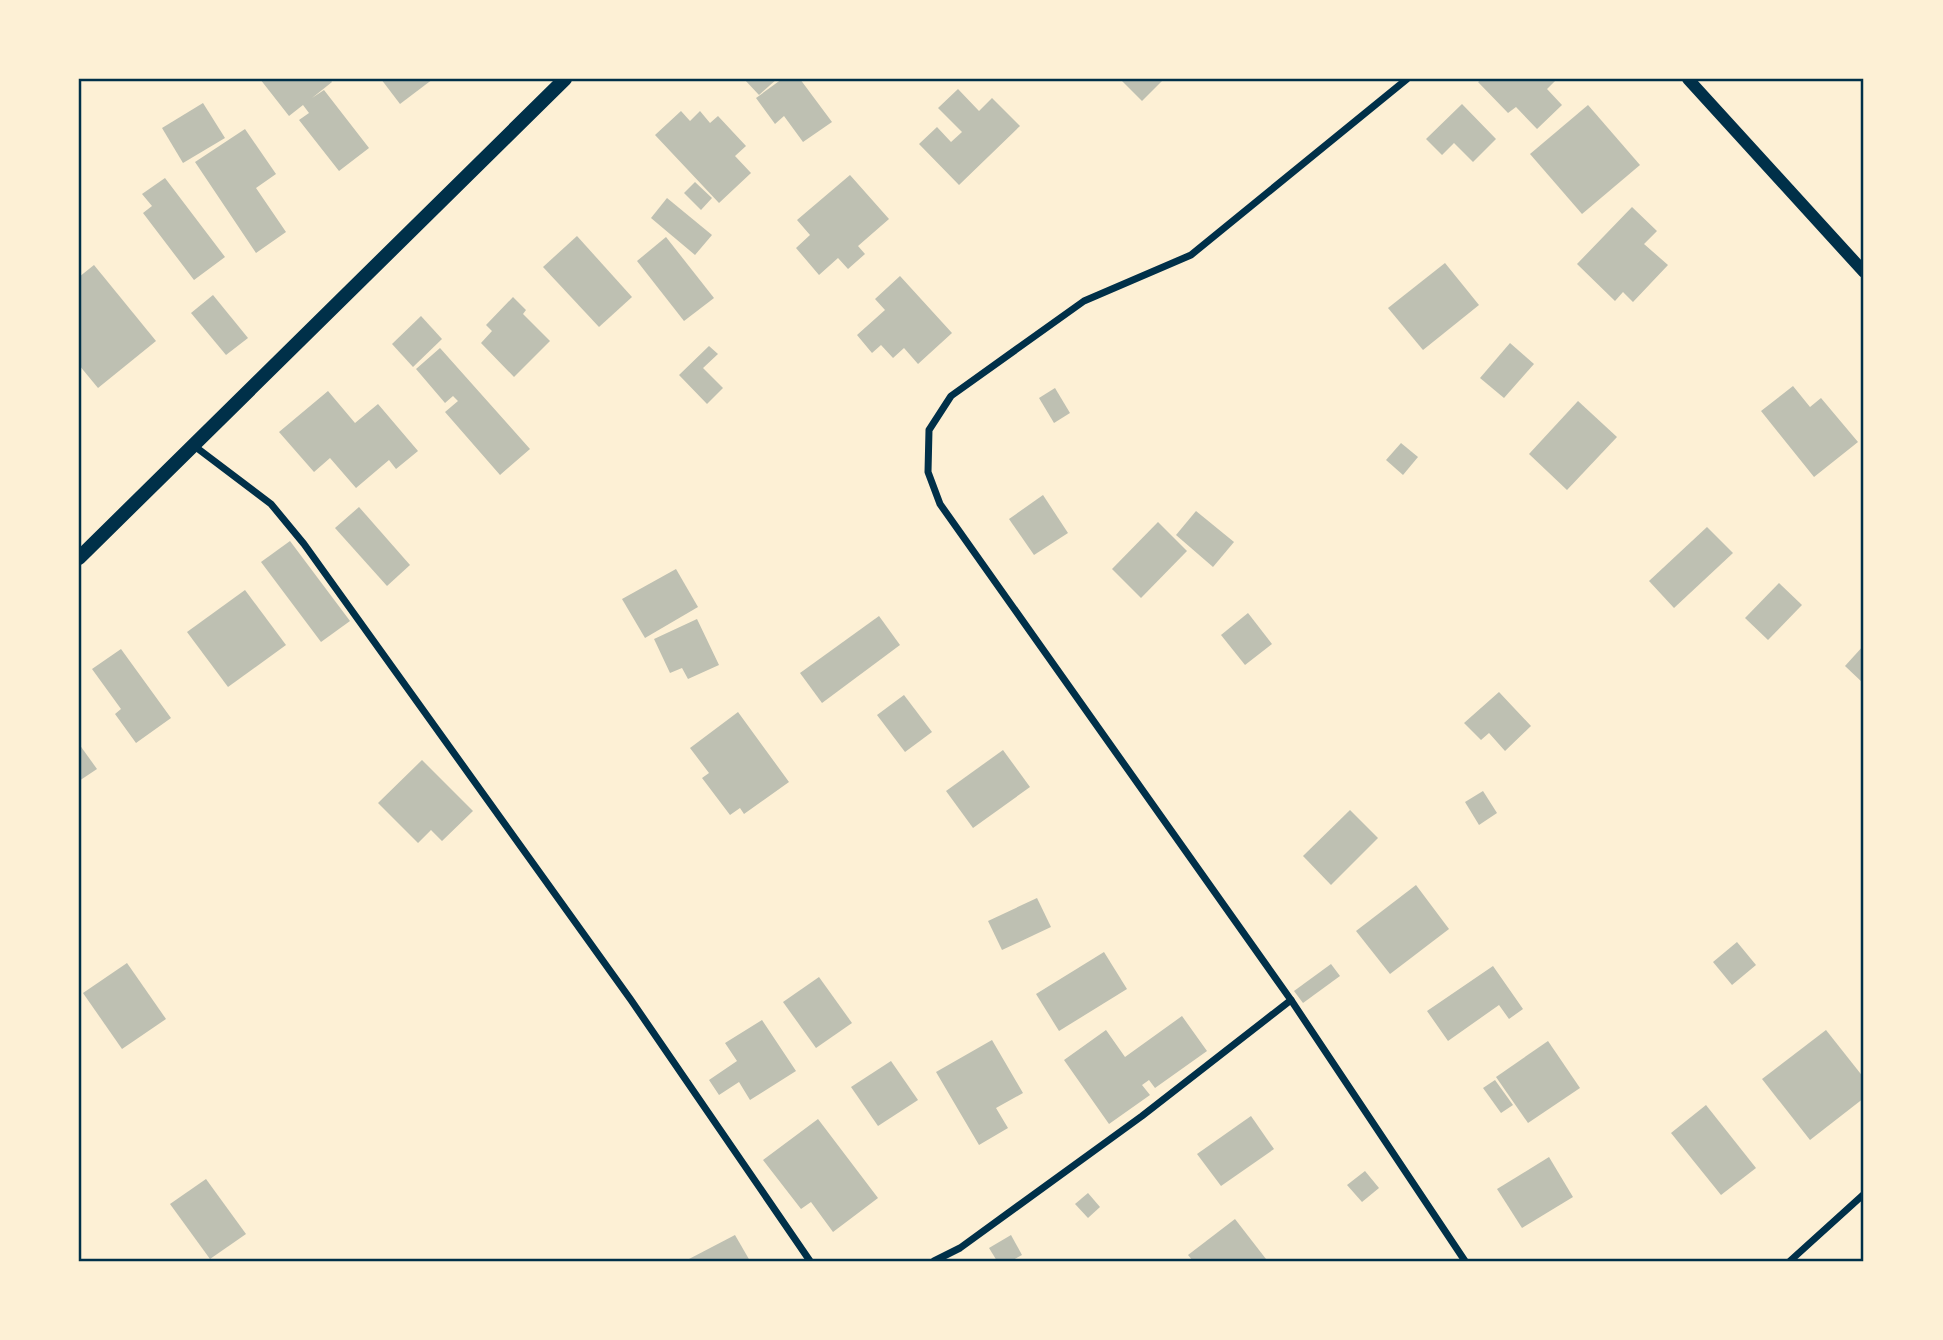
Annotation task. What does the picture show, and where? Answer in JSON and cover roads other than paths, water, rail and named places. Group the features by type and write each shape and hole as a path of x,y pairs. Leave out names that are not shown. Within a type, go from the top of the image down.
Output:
{"main road":[{"path":"79,558 565,79"}],"street":[{"path":"1408,79 1191,256 1084,301 951,396 929,430 928,472 940,504 1291,1000 1465,1261"},
{"path":"1688,79 1864,272"},
{"path":"193,445 271,504 304,544 631,1000 810,1261"},
{"path":"934,1261 960,1248 1142,1116 1291,1000"},
{"path":"1790,1261 1864,1194"}]}
